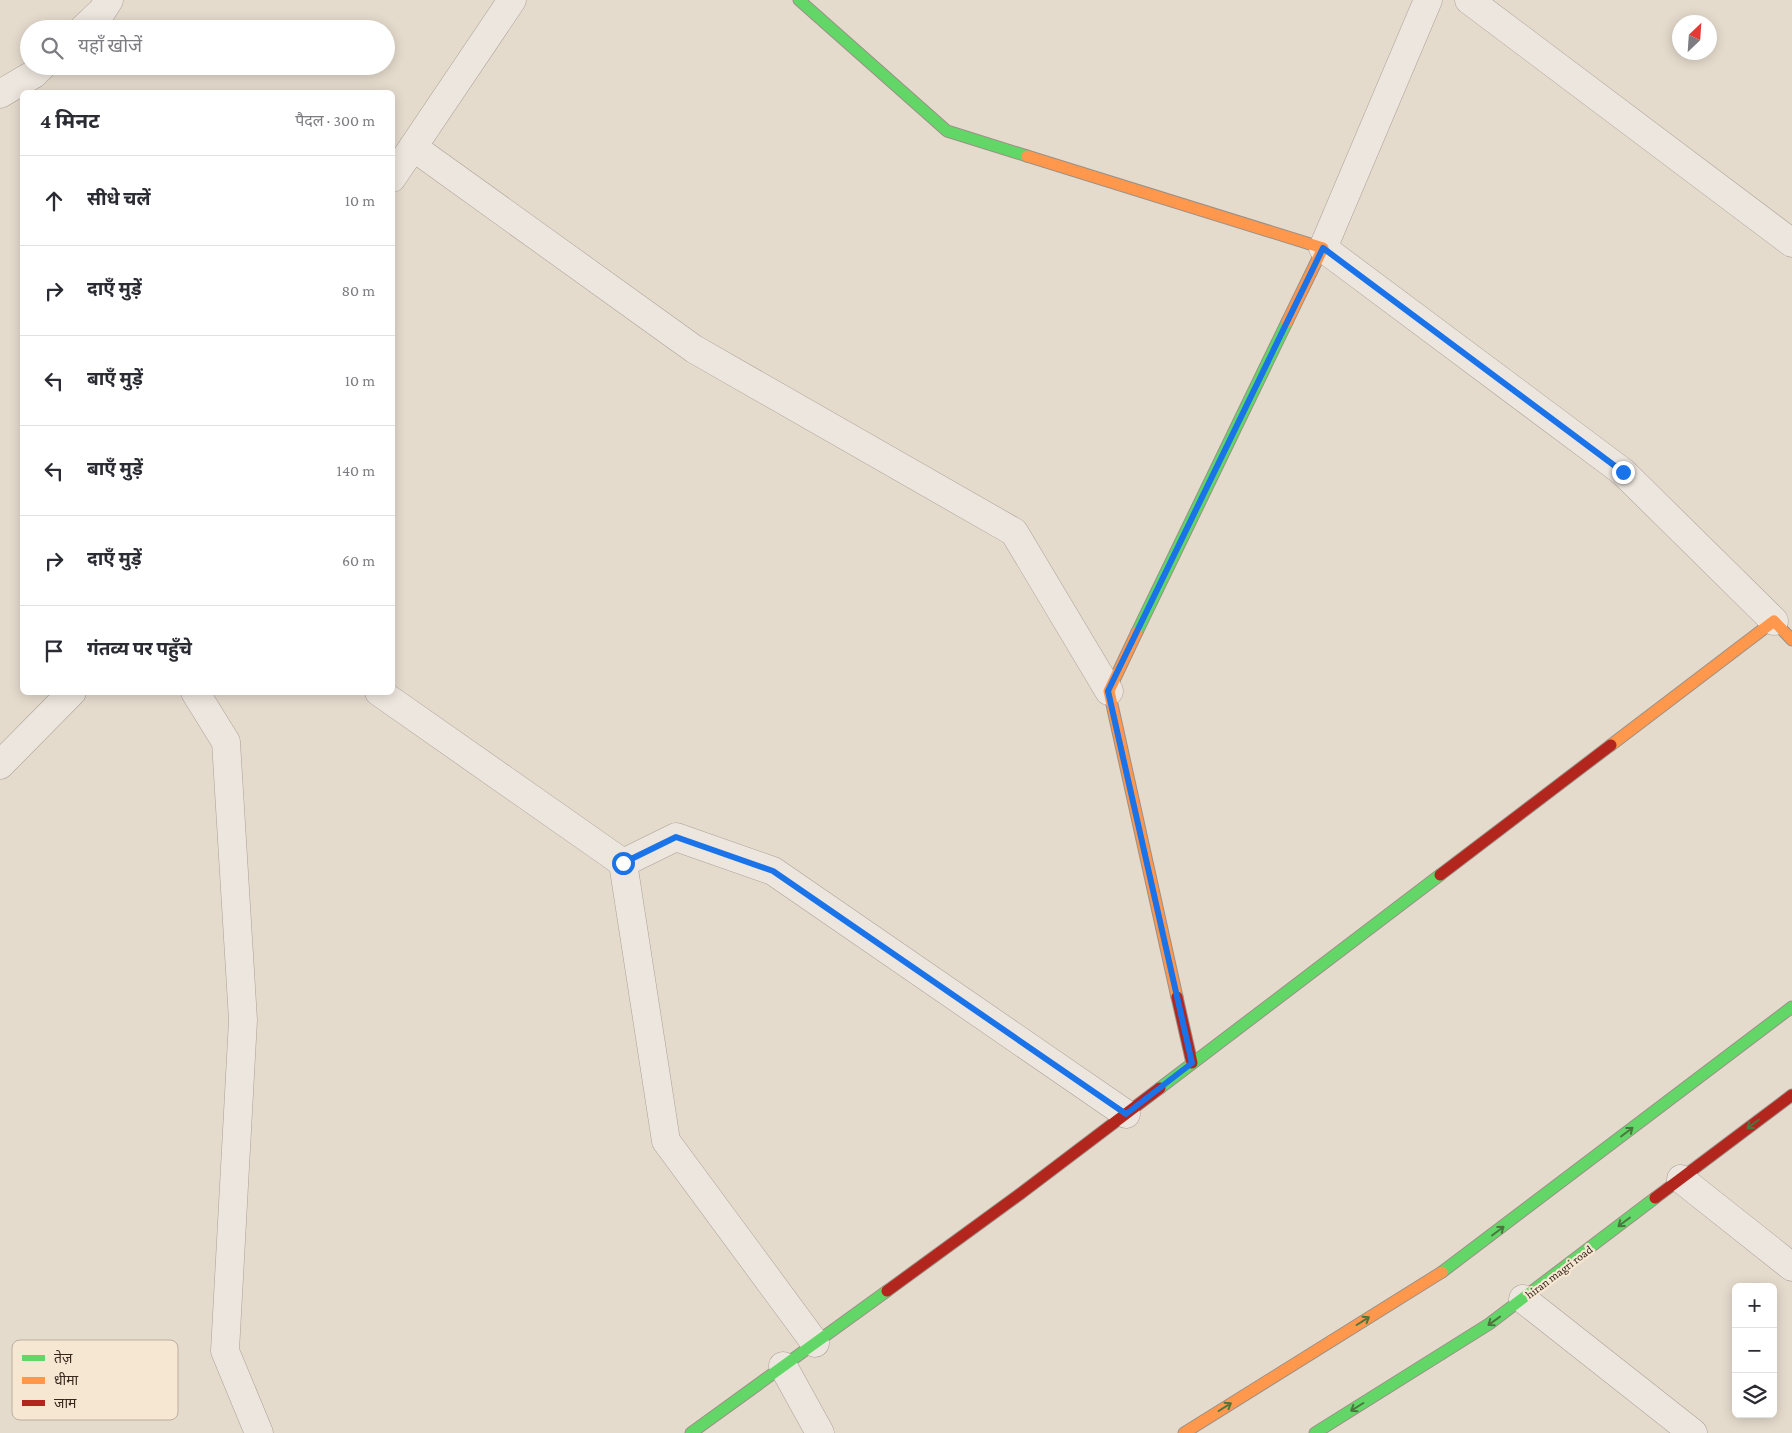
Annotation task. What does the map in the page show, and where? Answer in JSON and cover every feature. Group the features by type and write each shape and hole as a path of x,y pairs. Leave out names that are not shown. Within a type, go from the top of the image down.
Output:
{"street":[{"path":"92,20 102,11 109,0"},
{"path":"395,174 512,0"},
{"path":"691,1433 1020,1194 1192,1063 1783,630 1623,472 1323,248 948,131 799,0"},
{"path":"1108,691 1323,248 1428,0"},
{"path":"1469,0 1792,243"},
{"path":"0,94 32,75"},
{"path":"413,147 694,349 1014,532 1108,691 1192,1063"},
{"path":"0,765 69,695"},
{"path":"197,695 226,742 243,1020 225,1351 259,1433"},
{"path":"383,695 623,863 666,1141 815,1343"},
{"path":"623,863 676,837 773,871 1126,1114"},
{"path":"1184,1433 1450,1267 1792,1007"},
{"name":"hiran magri road","path":"1315,1433 1489,1324 1523,1300 1792,1095"},
{"path":"1681,1178 1792,1267"},
{"path":"1523,1300 1693,1433"},
{"path":"783,1366 820,1433"}],"traffic: fast":[{"path":"799,0 947,131 1027,156"},
{"path":"1137,632 1287,322"},
{"path":"1160,1088 1440,875"},
{"path":"1442,1272 1792,1007"},
{"path":"1315,1433 1489,1324 1655,1198"},
{"path":"691,1433 887,1291"}],"traffic: slow":[{"path":"1027,156 1323,248 1287,322"},
{"path":"1611,745 1774,621 1792,640"},
{"path":"1137,632 1109,691 1177,997"},
{"path":"1184,1433 1442,1272"}],"traffic: jam":[{"path":"1440,875 1611,745"},
{"path":"1177,997 1192,1063"},
{"path":"887,1291 1020,1194 1160,1088"},
{"path":"1655,1198 1792,1095"}],"route":[{"path":"623,863 676,837 773,871 1126,1114 1192,1063 1108,691 1323,248 1623,472"}]}
